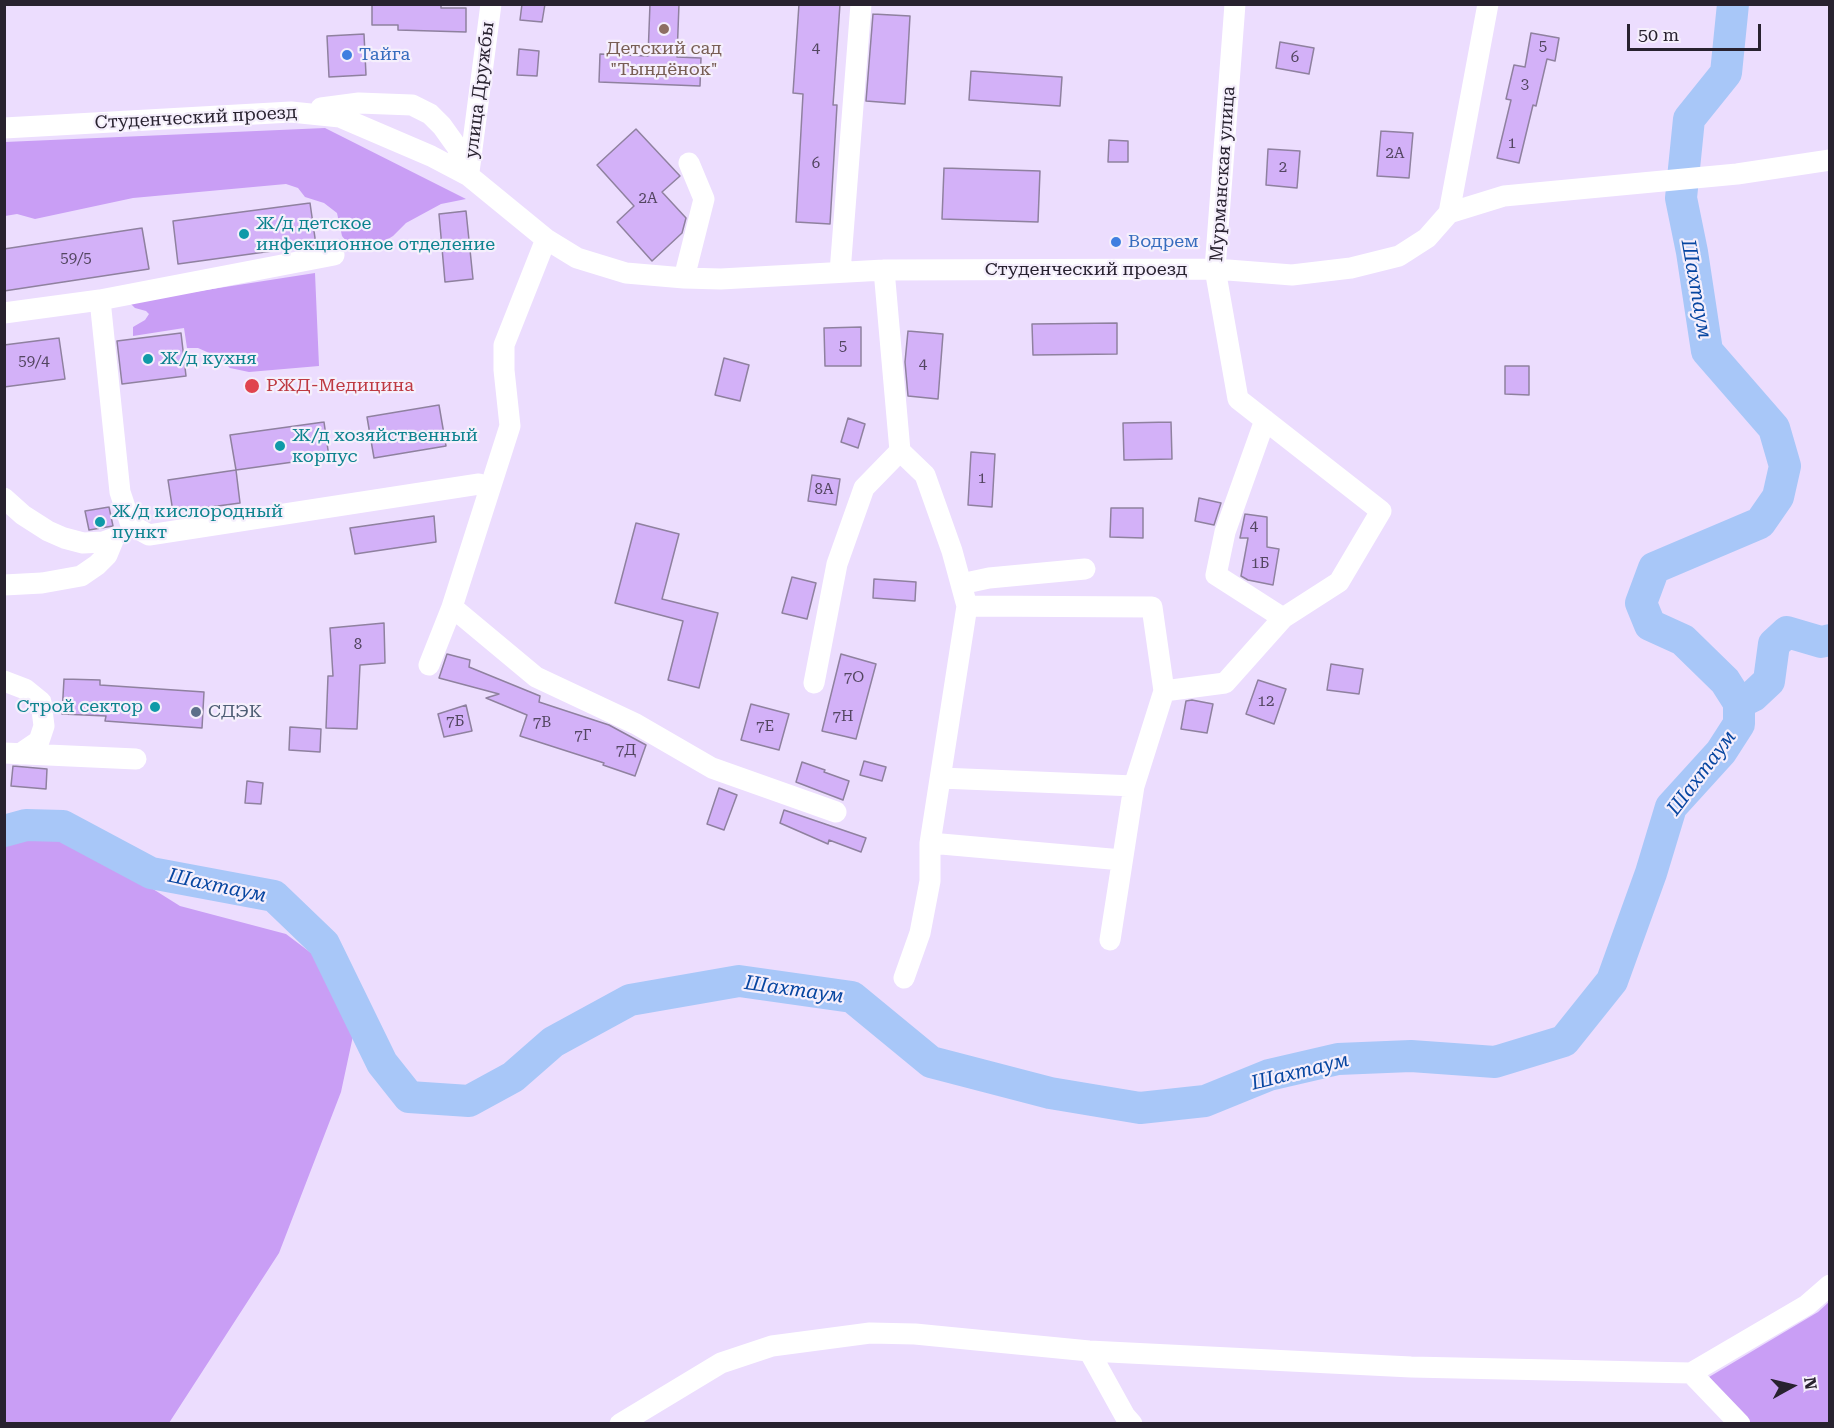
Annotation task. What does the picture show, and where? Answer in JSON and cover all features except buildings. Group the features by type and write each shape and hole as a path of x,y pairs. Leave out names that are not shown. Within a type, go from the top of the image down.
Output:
{"street":[{"name":"улица Дружбы","path":"469,176 490,4"},
{"path":"840,272 861,4"},
{"name":"Мурманская улица","path":"1164,691 1225,683 1283,618 1339,582 1381,511 1238,399 1215,270 1235,4"},
{"path":"1488,4 1449,213 1504,196 1737,174 1830,160"},
{"path":"291,112 359,103 412,105 430,114 442,126 457,147 469,176"},
{"name":"Студенческий проезд","path":"4,128 291,112 340,117 430,156 469,176 546,239 577,258 626,273 684,278 721,279 884,270 1215,270 1292,275 1351,268 1399,256 1427,238 1449,213"},
{"path":"684,278 704,199 689,163"},
{"path":"429,665 452,607 510,426 504,370 504,345 546,239"},
{"path":"4,313 100,300 334,255"},
{"path":"884,270 900,451 926,475 952,551 967,606 930,843 930,881 920,933 904,978"},
{"path":"100,300 120,492 131,525 149,535 479,484"},
{"path":"1265,420 1225,532 1216,575 1283,618"},
{"path":"814,682 837,564 864,488 900,451"},
{"path":"4,498 23,515 64,538 83,543 103,542 114,538"},
{"path":"4,585 42,583 81,576 107,555 127,515"},
{"path":"961,584 989,578 1085,569"},
{"path":"967,606 1152,607 1164,691 1134,786 1110,940"},
{"path":"452,607 536,677 636,724 712,768 836,812"},
{"path":"4,681 25,689 41,702 44,726 39,741 12,754"},
{"path":"12,754 136,759"},
{"path":"941,778 1134,786"},
{"path":"930,843 1122,860"},
{"path":"620,1424 721,1363 772,1346 870,1333 915,1334 1089,1351 1411,1367 1691,1373 1807,1305 1830,1286"},
{"path":"1089,1351 1125,1416 1132,1424"},
{"path":"1691,1373 1740,1424"}],"shaded area":[{"path":"325,128 466,199 441,204 406,223 393,236 377,246 352,249 342,236 337,213 324,203 305,197 298,188 286,184 133,198 35,219 17,214 5,216 5,142"},
{"path":"315,273 319,366 249,372 230,368 216,356 198,348 187,348 184,328 133,336 133,327 145,320 149,314 135,308 129,302"},
{"path":"62,832 180,906 286,934 319,959 336,993 353,1036 341,1092 279,1253 169,1423 5,1423 5,841"},
{"path":"1829,1302 1829,1423 1749,1423 1709,1377 1818,1312"}],"waterway":[{"name":"Шахтаум","path":"4,831 26,825 63,826 151,873 274,896 324,944 382,1063 409,1097 469,1101 513,1077 553,1042 630,1000 739,981 852,997 931,1062 1050,1093 1140,1108 1205,1101 1269,1075 1338,1059 1411,1056 1495,1062 1564,1041 1612,981 1651,873 1671,807 1721,752 1739,724 1739,703 1725,681 1683,640 1650,625 1641,603 1654,568 1760,523 1778,497 1785,466 1774,428 1707,351 1681,198 1689,119 1726,73 1733,4"},
{"path":"1739,703 1753,696 1769,681 1774,644 1787,632 1821,642 1830,640"}],"place":[{"name":"Детский сад \"Тындёнок\"","path":"664,29"},
{"name":"Тайга","path":"347,55"},
{"name":"Ж/д детское инфекционное отделение","path":"244,234"},
{"name":"Водрем","path":"1116,242"},
{"name":"Ж/д кухня","path":"148,359"},
{"name":"РЖД-Медицина","path":"252,386"},
{"name":"Ж/д хозяйственный корпус","path":"280,446"},
{"name":"Ж/д кислородный пункт","path":"100,522"},
{"name":"Строй сектор","path":"155,707"},
{"name":"СДЭК","path":"196,712"}]}
